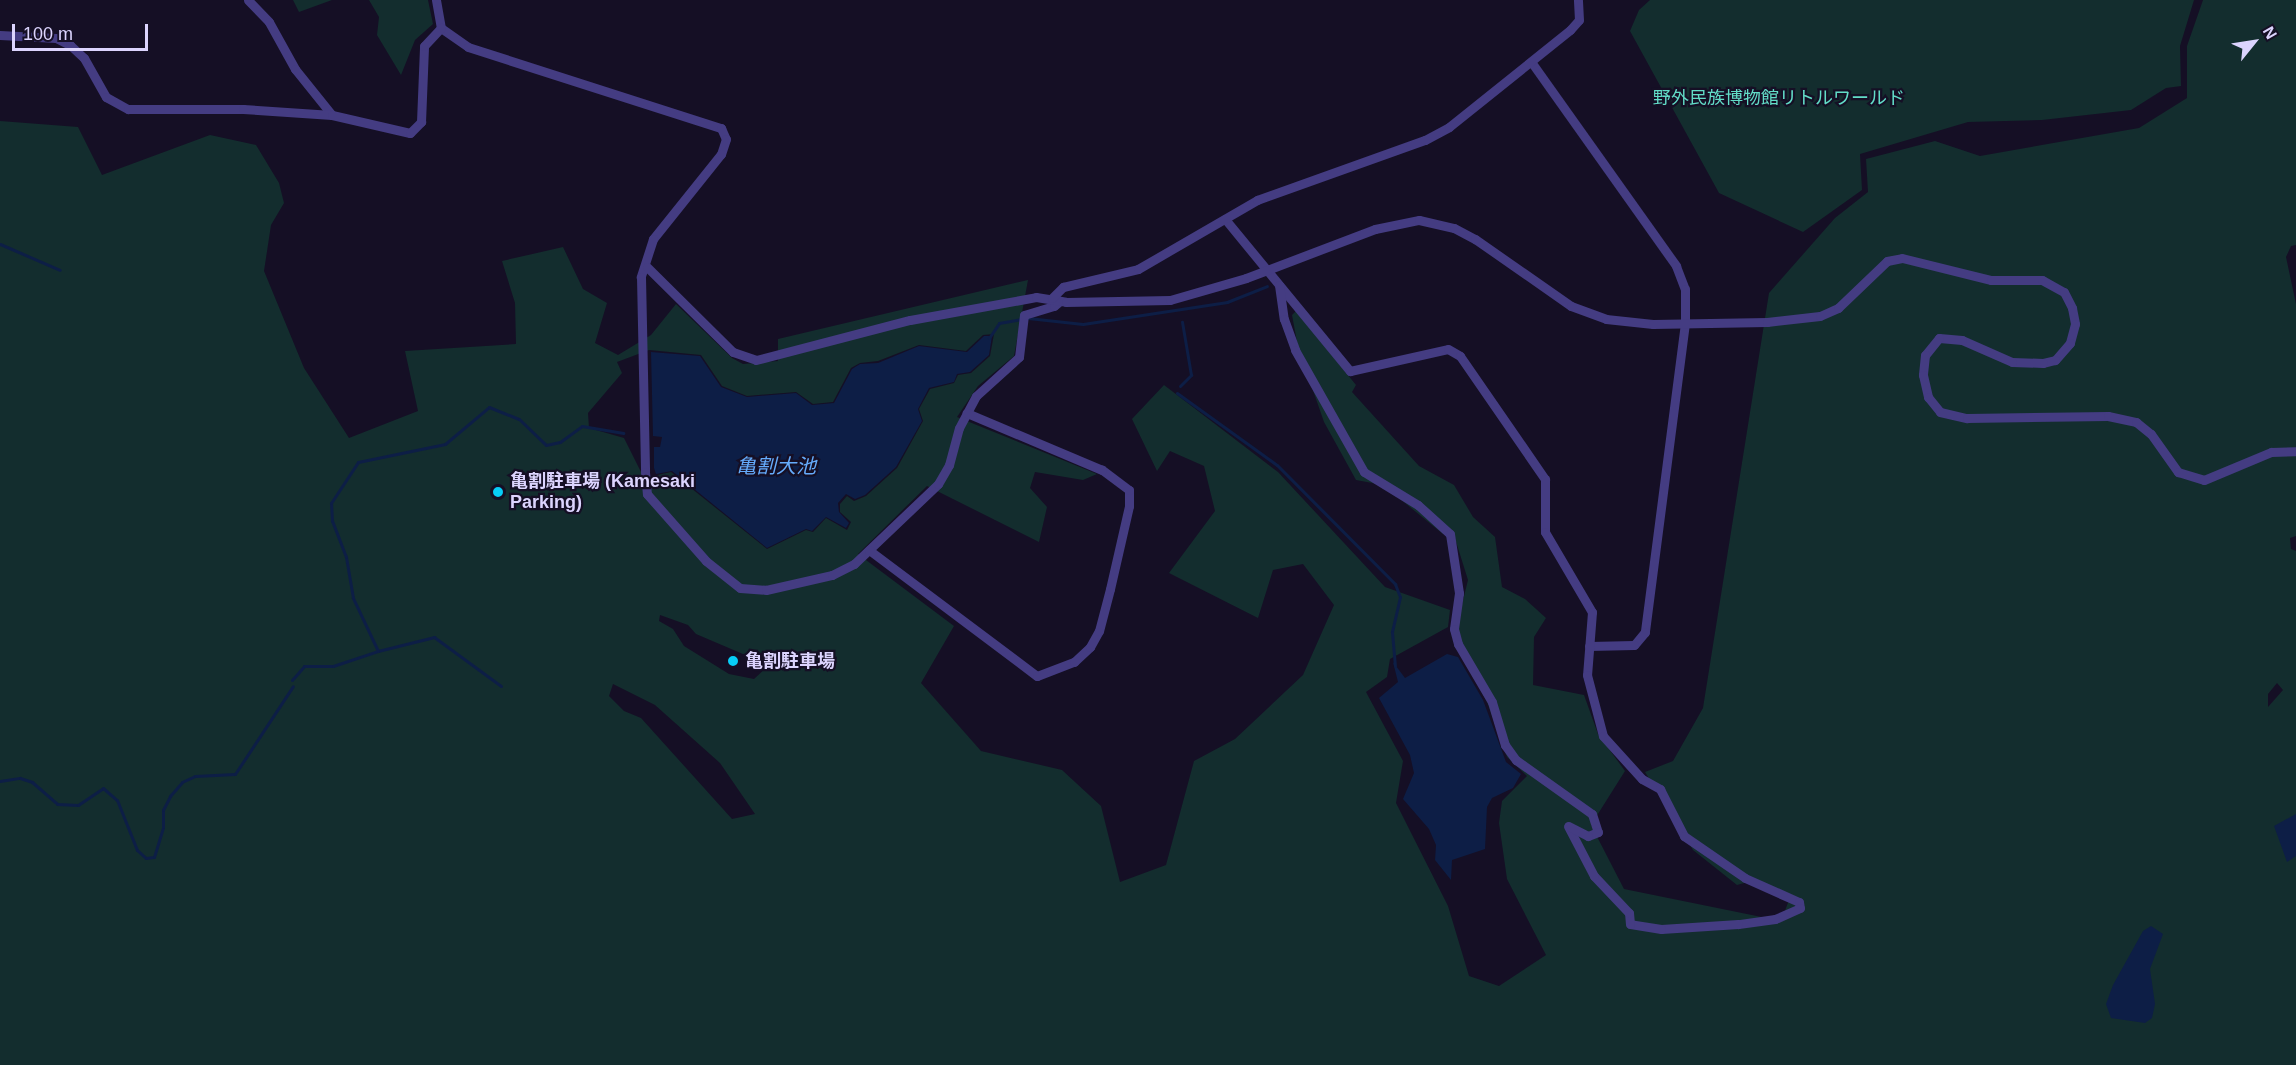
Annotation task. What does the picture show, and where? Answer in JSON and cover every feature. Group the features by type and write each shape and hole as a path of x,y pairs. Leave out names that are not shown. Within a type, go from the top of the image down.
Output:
{"street":[{"path":"248,0 269,22 294,69 333,115"},
{"path":"436,0 441,28 468,47 721,128 726,139 721,154 653,239 647,267 641,277 639,296 647,494 724,578 748,590 757,591 832,575 854,564 938,484 967,413 981,391 1015,363 1025,319 1054,306 1063,287 1138,269 1257,200 1425,140 1449,127 1532,63 1579,20 1578,0"},
{"path":"0,35 56,38 70,45 84,58 106,97 128,109 243,109 333,115 401,133 416,130 421,123 425,90 424,46 441,28"},
{"path":"1532,63 1682,276 1685,323 1645,632 1634,645 1589,646"},
{"path":"1225,219 1350,371 1448,349 1460,356 1545,479 1545,532 1592,612 1587,675 1603,736 1642,779 1660,789 1684,836 1745,878 1799,902 1800,908 1775,919 1738,924 1661,929 1630,924 1629,913 1594,876 1568,826 1588,836 1598,832 1597,822 1572,796 1510,752 1492,702 1458,644 1454,629 1460,593 1450,534 1418,505 1364,472 1295,350 1284,320 1279,285"},
{"path":"647,267 733,352 747,359 975,307 1036,297 1170,300 1267,270 1375,229 1419,220 1454,228 1475,239 1543,290 1579,310 1606,319 1685,323 1778,321 1820,316 1838,308 1887,261 1902,258 1990,280 2042,280 2064,292 2072,308 2074,324 2070,343 2055,360 2012,362 1962,340 1939,338 1924,355 1923,375 1928,397 1940,412 1967,418 2108,416 2136,422 2151,434 2178,472 2204,480 2271,452 2296,451"},
{"path":"869,550 1037,676 1074,662 1090,647 1099,631 1116,564 1129,506 1129,490 1102,470 967,413"}],"green space":[{"path":"293,0 332,0 299,12"},
{"path":"369,0 428,0 433,24 415,40 401,75 377,35 379,17"},
{"name":"野外民族博物館リトルワールド","path":"1650,0 2194,0 2180,46 2181,86 2166,88 2131,110 2042,120 1968,122 1860,154 1862,190 1803,232 1719,193 1630,31 1639,10"},
{"path":"2203,0 2296,0 2296,245 2291,246 2286,257 2296,304 2296,536 2290,538 2291,549 2296,551 2296,1065 0,1065 0,121 78,127 102,175 210,135 256,145 279,183 284,203 271,225 264,271 304,368 349,438 418,411 405,351 516,344 515,303 502,261 563,247 583,289 607,303 595,343 618,355 651,335 676,304 732,358 743,364 778,361 778,339 1028,280 1014,356 978,386 957,417 1097,474 1083,480 1035,472 1030,488 1047,507 1039,542 927,486 858,554 954,626 921,683 981,751 1062,770 1101,806 1120,882 1166,865 1194,761 1235,739 1303,675 1334,605 1303,564 1273,570 1258,618 1169,573 1215,511 1204,466 1170,451 1157,471 1132,419 1164,385 1278,472 1385,587 1450,610 1448,627 1390,659 1387,677 1366,692 1403,761 1396,803 1448,906 1469,976 1499,986 1546,955 1507,879 1499,823 1502,801 1527,776 1507,757 1487,702 1453,641 1468,580 1453,532 1443,534 1383,485 1356,480 1324,422 1298,347 1292,315 1296,311 1356,385 1352,392 1419,466 1454,485 1473,517 1495,537 1502,587 1525,599 1546,618 1534,637 1533,685 1584,695 1598,734 1625,771 1591,825 1624,889 1781,921 1791,895 1755,880 1737,885 1693,850 1645,772 1673,761 1703,708 1769,293 1835,218 1868,192 1866,159 1935,141 1980,156 2139,128 2187,98 2187,46","holes":["994,334 990,356 971,373 958,375 954,383 930,389 919,409 923,421 897,468 866,496 854,501 847,496 840,504 840,512 851,522 847,530 826,518 813,532 806,530 767,549 671,472 644,478 624,438 589,428 588,413 622,373 617,362 649,350 701,355 722,386 747,396 796,392 813,404 833,402 851,368 860,363 878,361 919,345 966,351 983,335","660,615 688,625 696,634 769,665 754,679 729,674 684,646 673,629 659,621","2277,683 2283,690 2268,707 2268,694","613,684 655,705 720,763 755,814 732,819 641,718 624,711 609,696"]}],"water":[{"name":"亀割大池","path":"984,336 992,336 989,355 970,372 957,374 954,382 929,388 918,409 922,421 896,467 865,495 855,499 846,494 838,503 839,512 849,523 846,528 826,517 812,531 806,529 767,548 672,471 656,474 654,447 660,447 662,437 653,436 651,352 700,356 721,387 747,397 796,393 812,405 834,403 852,369 860,364 878,363 919,346 967,352"},
{"path":"1447,654 1458,657 1483,700 1506,762 1521,774 1513,788 1492,798 1487,807 1485,849 1452,860 1451,880 1435,860 1436,845 1429,829 1403,799 1414,773 1410,755 1379,698 1398,682 1393,662 1405,678"},
{"path":"2296,814 2296,856 2287,862 2274,826"},
{"path":"2151,926 2163,934 2150,969 2155,1004 2152,1018 2145,1023 2111,1018 2106,1004 2113,985 2143,931"}],"waterway":[{"path":"0,244 60,270"},
{"path":"1028,318 1083,324 1227,302 1267,286"},
{"path":"989,338 999,323 1022,319"},
{"path":"1180,386 1191,375 1182,322"},
{"path":"1177,393 1277,465 1395,584 1400,597 1392,632 1395,666"},
{"path":"292,680 304,666 333,666 378,651 353,598 346,557 332,521 331,503 358,462 445,444 489,407 519,419 546,445 560,442 582,426 623,433"},
{"path":"378,651 434,637 501,686"},
{"path":"0,781 20,778 32,782 57,804 78,805 103,788 117,800 137,850 146,858 154,857 163,827 163,810 170,796 182,782 195,776 235,774 293,686"}],"place":[{"name":"亀割駐車場 (Kamesaki Parking)","path":"498,492"},
{"name":"亀割駐車場","path":"733,661"}]}
